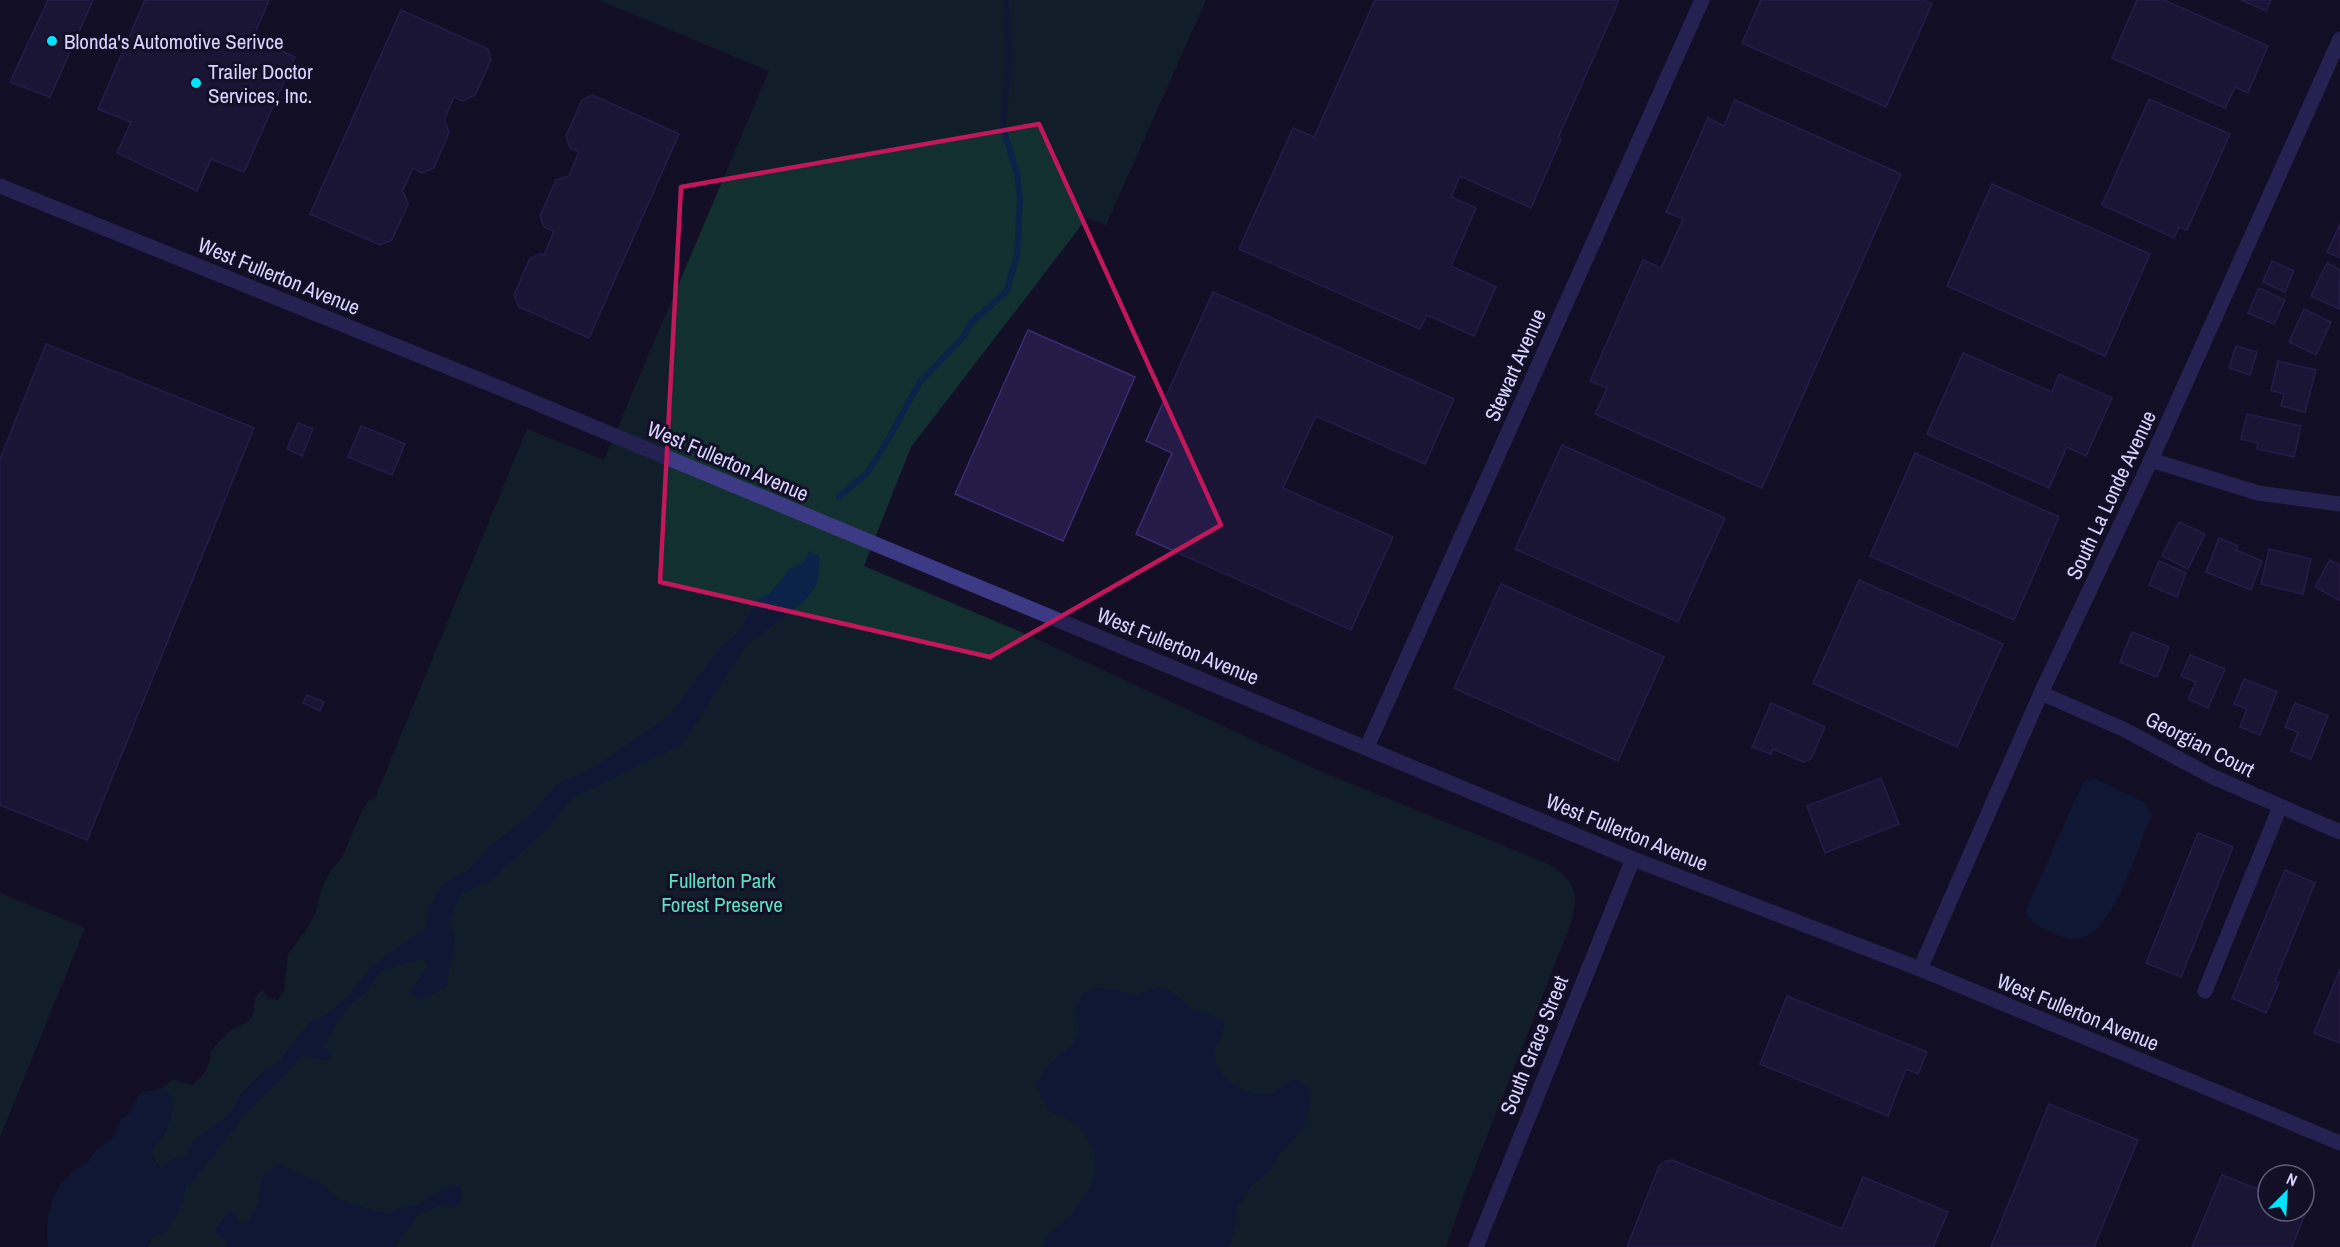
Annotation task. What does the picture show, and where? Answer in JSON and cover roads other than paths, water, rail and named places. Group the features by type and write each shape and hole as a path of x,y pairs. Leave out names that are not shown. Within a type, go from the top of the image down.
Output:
{"street":[{"name":"Stewart Avenue","path":"1367,747 1702,0"},
{"name":"South La Londe Avenue","path":"1920,969 2041,693 2151,460 2340,39"},
{"name":"West Fullerton Avenue","path":"0,186 495,386 1633,859 1920,969 2340,1143"},
{"path":"2151,460 2258,493 2340,504"},
{"name":"Georgian Court","path":"2041,693 2123,729 2211,776 2340,832"},
{"path":"2205,991 2280,807"},
{"name":"South Grace Street","path":"1476,1247 1633,859"}],"water":[{"path":"809,551 820,557 817,584 805,601 746,646 682,745 572,798 546,830 490,881 461,894 449,924 455,937 446,988 421,999 409,994 428,965 422,959 382,970 366,993 349,1005 324,1046 329,1051 330,1058 325,1061 303,1056 246,1114 185,1188 183,1202 177,1216 171,1220 168,1230 161,1235 153,1234 147,1247 48,1247 48,1217 58,1189 71,1173 87,1163 95,1152 114,1137 120,1120 129,1114 140,1093 162,1088 172,1101 171,1118 153,1149 153,1158 160,1169 170,1160 187,1154 193,1141 229,1115 240,1095 263,1072 277,1063 309,1023 329,1013 347,997 372,966 426,928 430,906 444,883 469,870 490,846 531,815 557,784 590,770 669,716 720,648 737,633 759,599 771,592 790,569 805,561"},
{"path":"2095,779 2145,803 2152,814 2120,893 2104,921 2090,934 2079,938 2068,938 2039,927 2029,918 2026,910 2083,783"},
{"path":"1160,987 1171,991 1191,1009 1215,1016 1224,1022 1215,1058 1223,1074 1238,1087 1256,1094 1265,1094 1277,1091 1294,1080 1310,1089 1311,1098 1303,1129 1279,1155 1269,1172 1252,1185 1237,1208 1236,1225 1229,1247 1043,1247 1049,1233 1069,1218 1087,1193 1095,1172 1094,1151 1079,1125 1049,1111 1042,1101 1037,1085 1044,1069 1073,1043 1079,1029 1076,1009 1082,994 1095,988 1117,990 1132,995"},
{"path":"278,1164 316,1180 339,1199 378,1212 390,1213 399,1208 417,1205 446,1187 461,1186 462,1197 456,1207 442,1205 418,1215 395,1247 227,1247 227,1242 217,1234 216,1228 229,1211 245,1224 250,1219 256,1208 263,1177"}],"waterway":[{"path":"839,497 867,473 919,383 964,336 971,323 1007,291 1017,255 1020,200 1017,173 1003,128 1009,57 1006,0"}],"place":[{"name":"Blonda's Automotive Serivce","path":"52,41"},
{"name":"Trailer Doctor Services, Inc.","path":"196,83"}],"park label":[{"name":"Fullerton Park Forest Preserve","path":"722,892"}]}
